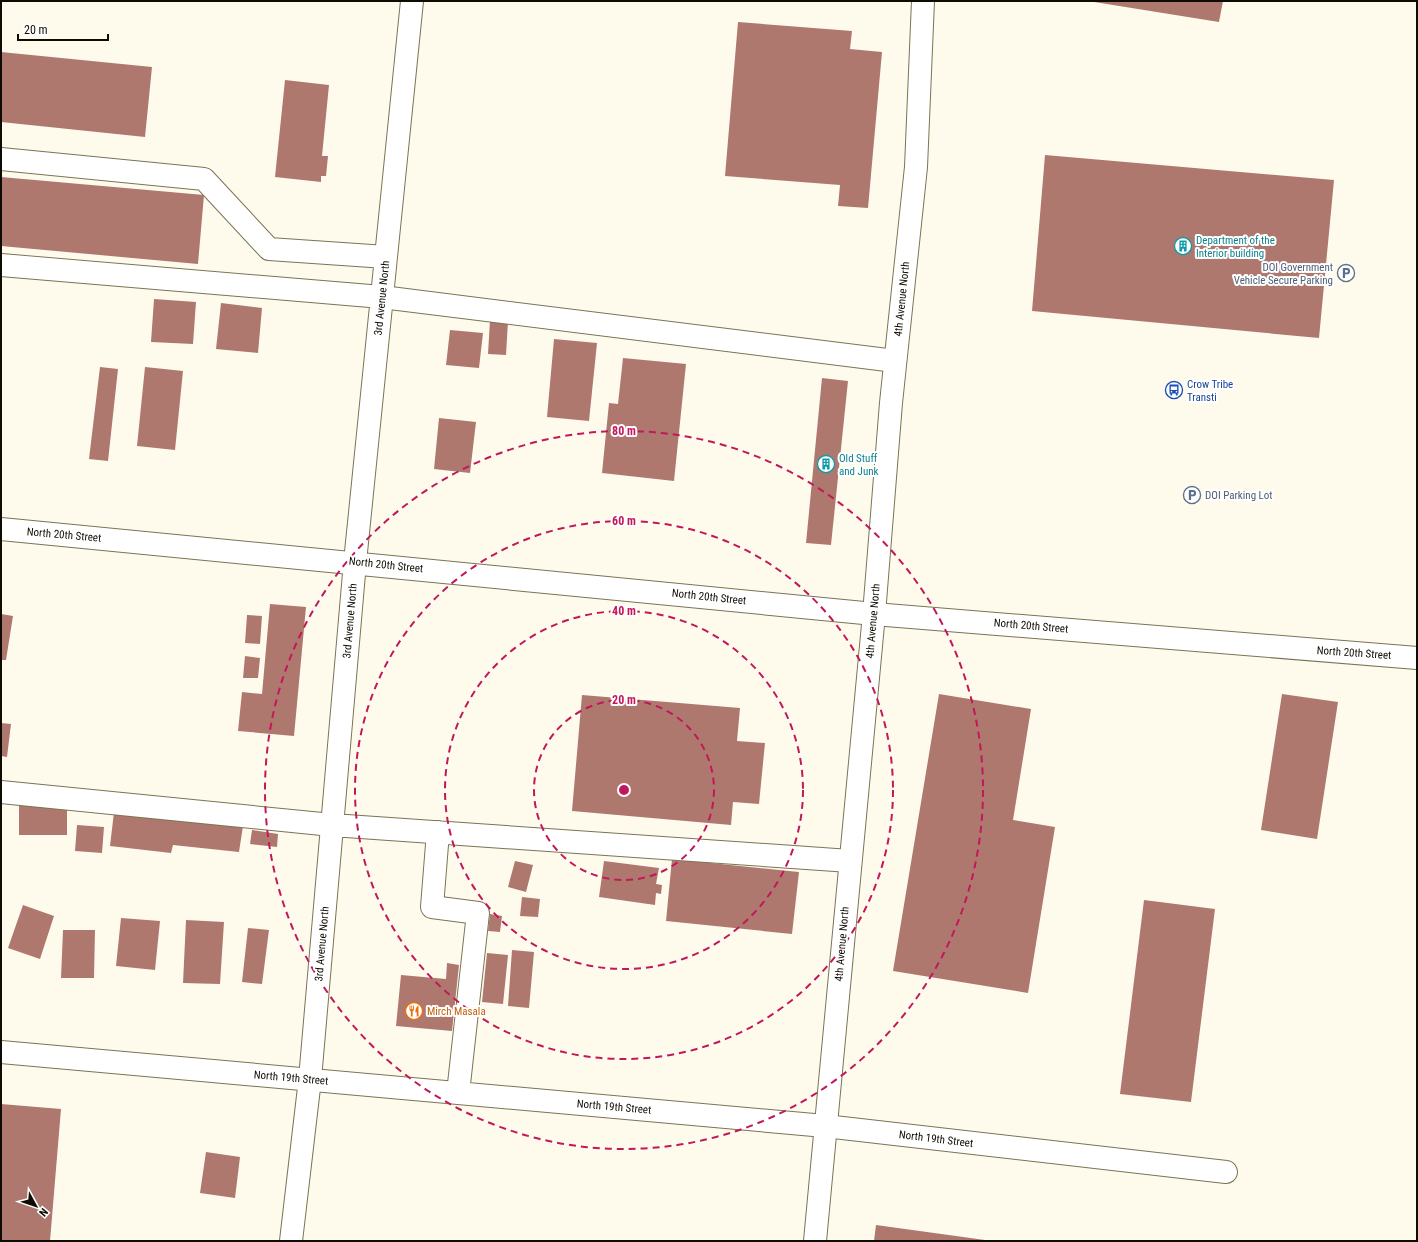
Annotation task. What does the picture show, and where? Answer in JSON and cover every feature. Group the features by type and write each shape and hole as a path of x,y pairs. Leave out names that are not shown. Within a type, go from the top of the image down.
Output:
{"street":[{"name":"3rd Avenue North","path":"291,1241 310,1079 355,562 412,1"},
{"name":"4th Avenue North","path":"815,1241 874,614 895,360 916,167 922,1"},
{"path":"1,159 204,179 269,249 386,257"},
{"path":"1,265 382,297 895,360"},
{"name":"North 20th Street","path":"1,530 355,562 874,614 1417,658"},
{"path":"1,792 332,825 850,861"},
{"path":"438,832 432,907 478,912 458,1093"},
{"name":"North 19th Street","path":"1,1052 825,1126 1226,1172"}],"building":[{"path":"1088,1 1223,1 1219,22"},
{"path":"738,22 852,31 850,49 882,52 868,208 838,206 840,185 725,176"},
{"path":"1,52 152,67 145,137 1,122"},
{"path":"285,80 329,85 322,156 328,156 326,176 321,176 321,182 275,177"},
{"name":"Department of the Interior building","path":"1045,155 1334,180 1319,338 1032,311"},
{"path":"1,177 204,195 198,264 1,246"},
{"path":"154,299 196,302 193,344 151,342"},
{"path":"221,303 262,308 258,353 216,349"},
{"path":"490,320 508,321 506,355 488,354"},
{"path":"450,330 483,333 479,368 446,365"},
{"path":"554,339 597,343 589,421 547,417"},
{"path":"623,358 686,364 674,481 602,473 609,403 618,404"},
{"path":"100,367 118,369 108,461 89,459"},
{"path":"145,367 183,371 175,450 137,446"},
{"name":"Old Stuff and Junk","path":"822,378 848,381 831,545 806,543"},
{"path":"439,418 476,422 470,473 434,469"},
{"path":"270,604 306,607 294,736 238,731 242,692 262,694"},
{"path":"1,614 13,616 6,660 1,660"},
{"path":"247,615 262,616 260,644 245,643"},
{"path":"245,656 260,658 258,678 243,678"},
{"path":"939,694 1031,709 1013,820 1055,827 1028,993 893,971"},
{"path":"1282,694 1338,702 1317,839 1261,830"},
{"path":"582,695 740,708 737,741 765,743 759,804 733,802 731,825 572,811"},
{"path":"1,723 11,724 7,757 1,756"},
{"path":"19,804 67,804 67,835 19,835"},
{"path":"114,812 243,826 239,852 173,845 171,853 110,846"},
{"path":"77,825 104,827 102,853 75,851"},
{"path":"252,830 278,834 277,847 250,844"},
{"path":"672,859 799,872 792,934 666,921"},
{"path":"515,861 533,865 526,892 508,887"},
{"path":"604,861 659,868 656,884 662,885 661,894 656,893 655,905 599,897"},
{"path":"522,897 540,899 538,917 520,916"},
{"path":"1144,900 1215,909 1191,1102 1120,1094"},
{"path":"23,905 54,916 40,959 8,948"},
{"path":"490,914 502,916 500,932 488,931"},
{"path":"121,918 160,921 155,970 116,966"},
{"path":"186,920 224,922 220,984 183,983"},
{"path":"248,928 269,930 262,984 242,982"},
{"path":"63,930 95,930 94,978 61,978"},
{"path":"512,950 534,952 529,1008 508,1006"},
{"path":"487,953 508,955 503,1004 482,1002"},
{"path":"447,963 459,965 452,1031 396,1026 401,975 446,979"},
{"path":"1,1104 61,1109 50,1241 1,1241"},
{"path":"206,1152 240,1157 235,1198 200,1193"},
{"path":"876,1225 985,1240 985,1241 874,1241"}],"place":[{"name":"Department of the Interior building","path":"1183,246"},
{"name":"DOI Government Vehicle Secure Parking","path":"1346,273"},
{"name":"Crow Tribe Transti","path":"1174,390"},
{"name":"Old Stuff and Junk","path":"826,464"},
{"name":"DOI Parking Lot","path":"1192,495"},
{"name":"Mirch Masala","path":"414,1011"}]}
